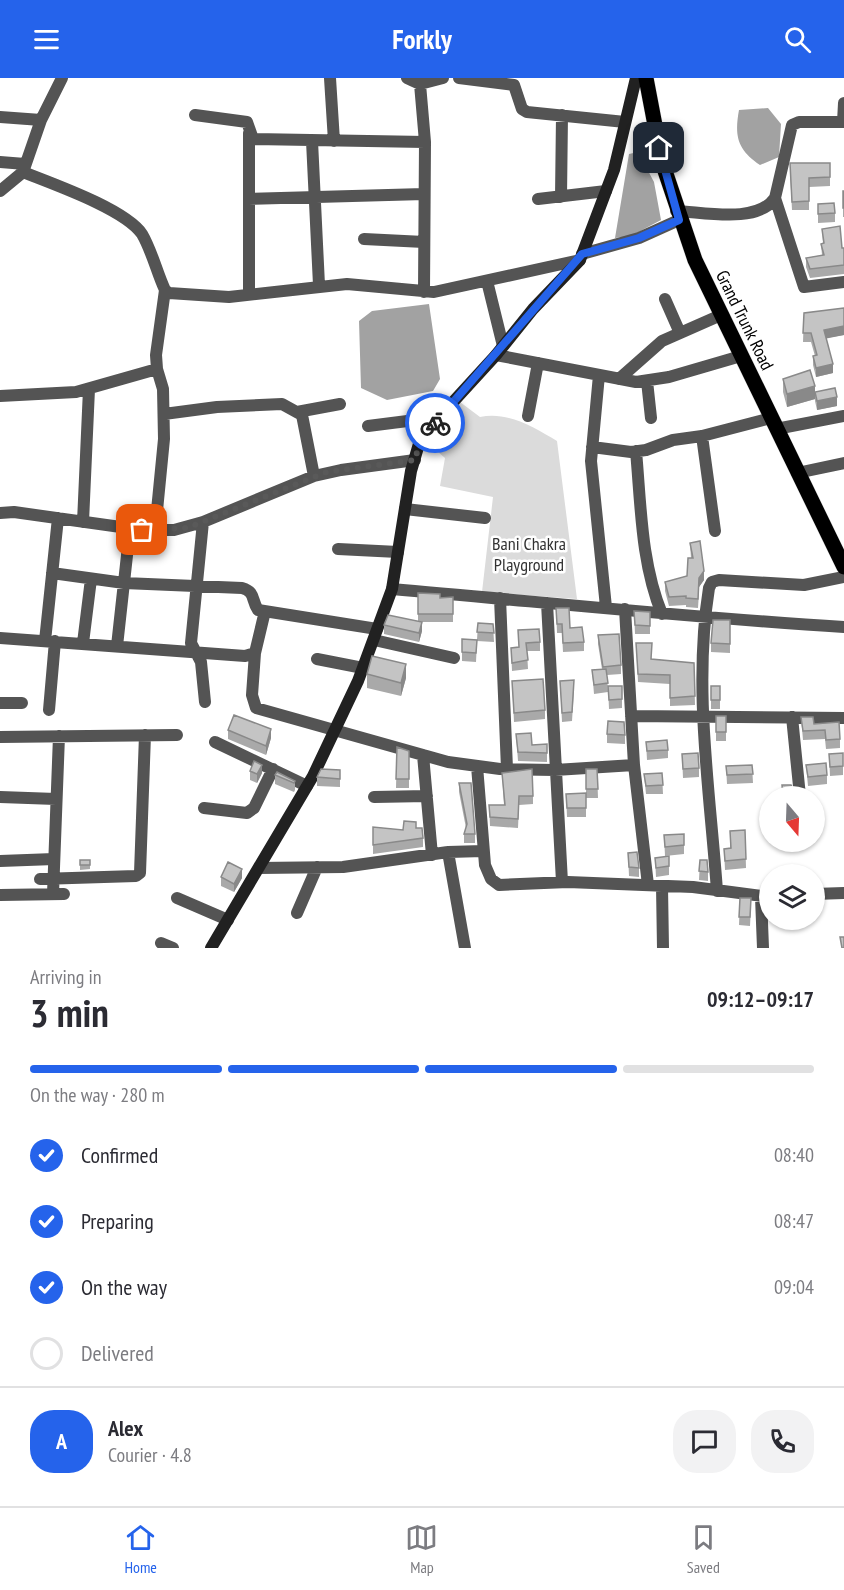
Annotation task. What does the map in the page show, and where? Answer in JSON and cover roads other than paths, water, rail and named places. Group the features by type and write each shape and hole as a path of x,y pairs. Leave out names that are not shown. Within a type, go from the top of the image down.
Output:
{"main road":[{"name":"Grand Trunk Road","path":"646,78 662,162 678,215 720,315 844,567"}],"street":[{"path":"0,191 24,168 40,120 62,78"},
{"path":"330,78 334,141"},
{"path":"407,78 420,84 443,78"},
{"path":"459,78 514,85 522,109 625,122"},
{"path":"517,78 517,91"},
{"path":"211,948 307,786 363,668 392,589 405,509 421,437 581,257 615,170 636,78"},
{"path":"420,84 425,142 424,292"},
{"path":"165,290 169,293 215,297 319,285 363,285 424,292 454,289 581,257 639,238 678,215 747,214 769,207 775,198 792,125 799,122 844,122 844,103"},
{"path":"195,115 247,122 249,134 249,294"},
{"path":"561,197 562,115"},
{"path":"0,117 40,120"},
{"path":"249,134 253,139 425,142"},
{"path":"312,141 319,285"},
{"path":"0,162 24,168 103,206 132,224 141,234 165,290 157,340 157,369 163,389 164,452 155,531"},
{"path":"538,199 606,191"},
{"path":"249,199 424,194"},
{"path":"775,198 804,287 844,282"},
{"path":"364,239 424,242"},
{"path":"487,281 500,350"},
{"path":"665,299 680,333"},
{"path":"619,379 656,345 720,315"},
{"path":"500,350 538,363 619,379 647,381 741,356"},
{"path":"528,416 538,363"},
{"path":"0,396 59,394 89,389 157,369"},
{"path":"599,375 591,461 606,607"},
{"path":"647,381 651,418"},
{"path":"83,522 89,389"},
{"path":"164,414 217,406 282,404 302,415 314,476"},
{"path":"297,412 340,404"},
{"path":"592,447 636,451 673,440 773,423 844,416"},
{"path":"368,426 439,417"},
{"path":"702,436 715,531"},
{"path":"636,451 642,520 652,588 662,614"},
{"path":"0,513 14,512 155,531 174,530 203,522 314,476 415,460"},
{"path":"798,473 844,463"},
{"path":"405,509 485,518"},
{"path":"49,710 52,573 58,518"},
{"path":"203,522 191,634 194,651 201,662 206,702"},
{"path":"117,646 130,528"},
{"path":"338,549 398,552"},
{"path":"52,573 124,583 250,590 255,606 264,611 376,634 454,658"},
{"path":"717,891 703,716 704,619 709,588 715,580 804,585 844,577"},
{"path":"83,643 91,579"},
{"path":"392,589 606,607 704,619 844,627"},
{"path":"500,598 507,769"},
{"path":"547,603 562,882"},
{"path":"625,609 634,765 648,885"},
{"path":"264,611 255,653 252,695 256,708 334,732 477,766 555,770 634,765"},
{"path":"0,638 245,656 255,653"},
{"path":"317,658 363,668"},
{"path":"0,703 22,703"},
{"path":"631,716 844,718"},
{"path":"792,717 799,786"},
{"path":"40,879 136,876 140,873 145,735"},
{"path":"0,737 177,735"},
{"path":"0,895 59,894 54,880 58,736"},
{"path":"215,742 307,786"},
{"path":"423,755 432,855"},
{"path":"477,766 485,865 491,879 499,885 562,882 648,885 759,896"},
{"path":"204,808 247,813 254,808 273,769"},
{"path":"374,796 427,796"},
{"path":"0,797 57,799"},
{"path":"259,868 343,867 448,852 483,851"},
{"path":"448,852 465,948"},
{"path":"0,861 54,859"},
{"path":"297,913 317,867"},
{"path":"663,886 663,948"},
{"path":"825,894 844,893"},
{"path":"177,898 228,920"},
{"path":"763,948 764,930"},
{"path":"161,943 173,948"}],"park label":[{"name":"Bani Chakra Playground","path":"529,553"}]}
